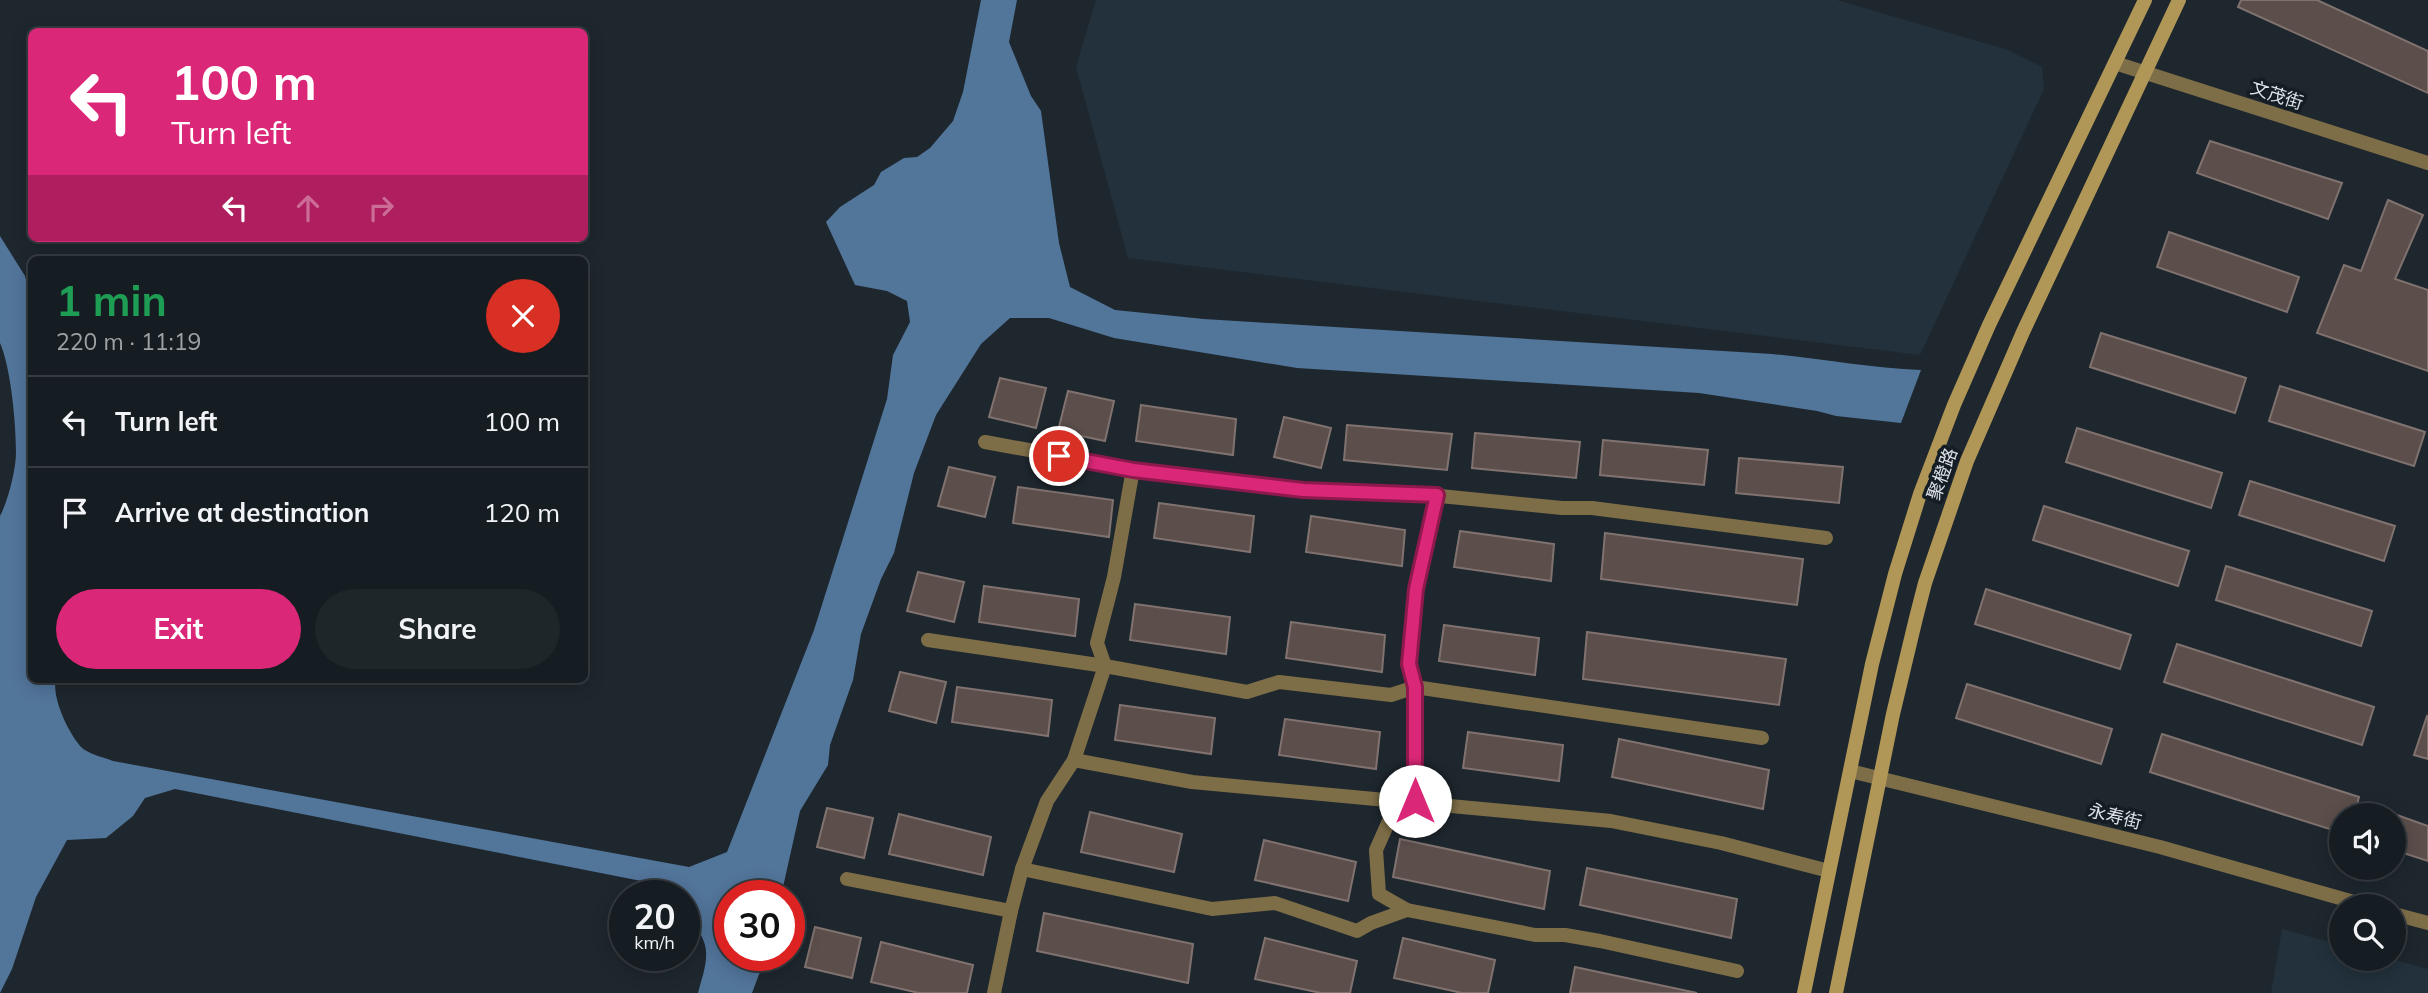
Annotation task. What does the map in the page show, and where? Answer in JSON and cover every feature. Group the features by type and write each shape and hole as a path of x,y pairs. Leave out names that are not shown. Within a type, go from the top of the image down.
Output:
{"street":[{"name":"聚橙路","path":"1804,993 1872,664 1895,574 1936,452 1989,325 2145,0"},
{"name":"聚橙路","path":"1836,993 1880,777 1925,583 1967,461 2023,332 2179,0"},
{"name":"文茂街","path":"2115,63 2428,163"},
{"path":"985,442 1133,470 1303,490 1437,495 1562,508 1592,508 1826,538"},
{"path":"994,993 1010,911 1022,869 1046,801 1074,760 1105,666 1097,643 1114,577 1133,470"},
{"path":"1415,801 1415,687 1409,664 1416,589 1437,495"},
{"path":"928,640 1105,666 1247,692 1279,682 1391,695 1415,687 1762,738"},
{"path":"1074,760 1192,782 1611,821 1721,843 1829,871"},
{"name":"永寿街","path":"1850,771 2160,847 2329,895"},
{"path":"1415,801 1392,814 1376,850 1380,894 1407,910 1535,935 1600,941 1737,971"},
{"path":"1022,869 1212,909 1275,903 1357,931 1407,910"},
{"path":"847,879 1010,911"},
{"path":"2406,917 2428,923"}],"shaded area":[{"path":"1096,0 1837,0 2008,50 2042,67 2044,89 1920,355 1128,258 1076,67"},
{"path":"2282,929 2329,942 2329,971 2406,971 2406,963 2428,969 2428,993 2271,993"}],"water":[{"path":"981,0 1017,0 1009,42 1031,96 1041,111 1059,243 1070,287 1115,310 1204,319 1772,354 1921,370 1901,423 1836,416 1699,393 1297,368 1114,338 1049,318 1010,318 981,344 936,415 914,473 894,553 881,579 861,634 853,680 830,745 828,765 800,811 785,880 714,880 714,971 760,971 752,993 698,993 706,954 700,934 700,880 636,880 175,789 145,798 133,816 106,838 67,840 36,897 12,969 0,993 0,516 11,485 16,452 10,381 0,343 0,236 25,276 28,287 28,683 56,683 62,715 81,747 113,761 689,867 727,852 814,630 887,399 893,355 910,322 907,301 887,291 855,285 826,222 840,207 874,185 881,172 904,158 917,157 930,148 953,121 963,92"}],"building":[{"path":"2241,0 2317,0 2428,51 2428,93 2238,7"},
{"path":"2210,141 2342,183 2328,219 2197,173"},
{"path":"2388,200 2423,215 2395,279 2428,290 2428,371 2317,333 2344,265 2361,271"},
{"path":"2169,232 2299,277 2287,312 2157,267"},
{"path":"2101,333 2246,378 2235,413 2090,367"},
{"path":"1000,378 1046,388 1036,428 989,417"},
{"path":"2280,386 2425,432 2414,466 2269,421"},
{"path":"1068,391 1114,401 1105,441 1058,431"},
{"path":"1141,405 1236,419 1233,455 1136,441"},
{"path":"1284,417 1331,428 1321,468 1274,457"},
{"path":"1347,425 1452,434 1447,470 1344,460"},
{"path":"2077,428 2222,473 2211,508 2066,462"},
{"path":"1475,433 1580,442 1576,478 1472,468"},
{"path":"1603,440 1708,450 1704,485 1600,475"},
{"path":"1739,458 1843,467 1839,503 1736,493"},
{"path":"949,467 995,477 985,517 938,506"},
{"path":"2250,481 2395,526 2384,561 2239,515"},
{"path":"1018,487 1113,500 1109,537 1013,523"},
{"path":"1159,503 1254,516 1250,552 1154,538"},
{"path":"2044,506 2189,551 2178,586 2033,540"},
{"path":"1311,516 1405,530 1402,566 1306,552"},
{"path":"1460,531 1554,544 1551,581 1454,567"},
{"path":"1605,533 1803,559 1797,605 1601,579"},
{"path":"2226,566 2372,611 2361,646 2216,600"},
{"path":"918,572 964,582 954,622 907,611"},
{"path":"984,586 1079,599 1075,636 979,622"},
{"path":"1986,589 2131,635 2120,669 1975,624"},
{"path":"1135,604 1230,617 1226,654 1130,640"},
{"path":"1291,622 1385,635 1382,672 1286,658"},
{"path":"1444,625 1539,638 1535,675 1439,661"},
{"path":"1587,632 1786,659 1779,705 1583,679"},
{"path":"2177,644 2374,707 2362,745 2164,682"},
{"path":"900,672 946,682 936,723 889,711"},
{"path":"1967,684 2112,729 2101,764 1956,718"},
{"path":"957,687 1052,700 1048,736 952,722"},
{"path":"1120,705 1215,718 1211,754 1115,740"},
{"path":"2428,717 2428,759 2414,755"},
{"path":"1285,719 1380,732 1376,769 1279,755"},
{"path":"1468,732 1563,745 1559,781 1463,768"},
{"path":"2162,734 2359,797 2357,803 2329,803 2329,829 2150,772"},
{"path":"1619,739 1769,770 1763,809 1612,777"},
{"path":"827,808 873,818 864,858 817,847"},
{"path":"1090,812 1182,834 1174,872 1081,852"},
{"path":"899,814 991,837 983,875 889,854"},
{"path":"2406,818 2428,826 2428,861 2406,854"},
{"path":"1400,839 1550,871 1544,909 1393,877"},
{"path":"1264,840 1356,862 1348,901 1255,880"},
{"path":"1587,868 1737,899 1731,938 1580,905"},
{"path":"1044,913 1193,944 1188,983 1037,951"},
{"path":"815,927 861,938 852,978 805,967"},
{"path":"1265,938 1357,961 1350,993 1321,993 1255,979"},
{"path":"1403,938 1495,960 1488,993 1462,993 1394,978"},
{"path":"881,942 973,965 967,993 919,993 871,982"},
{"path":"1575,967 1697,993 1570,993"}],"route":[{"path":"1059,456 1133,470 1303,490 1437,495 1416,589 1409,664 1415,687 1415,801"}]}
